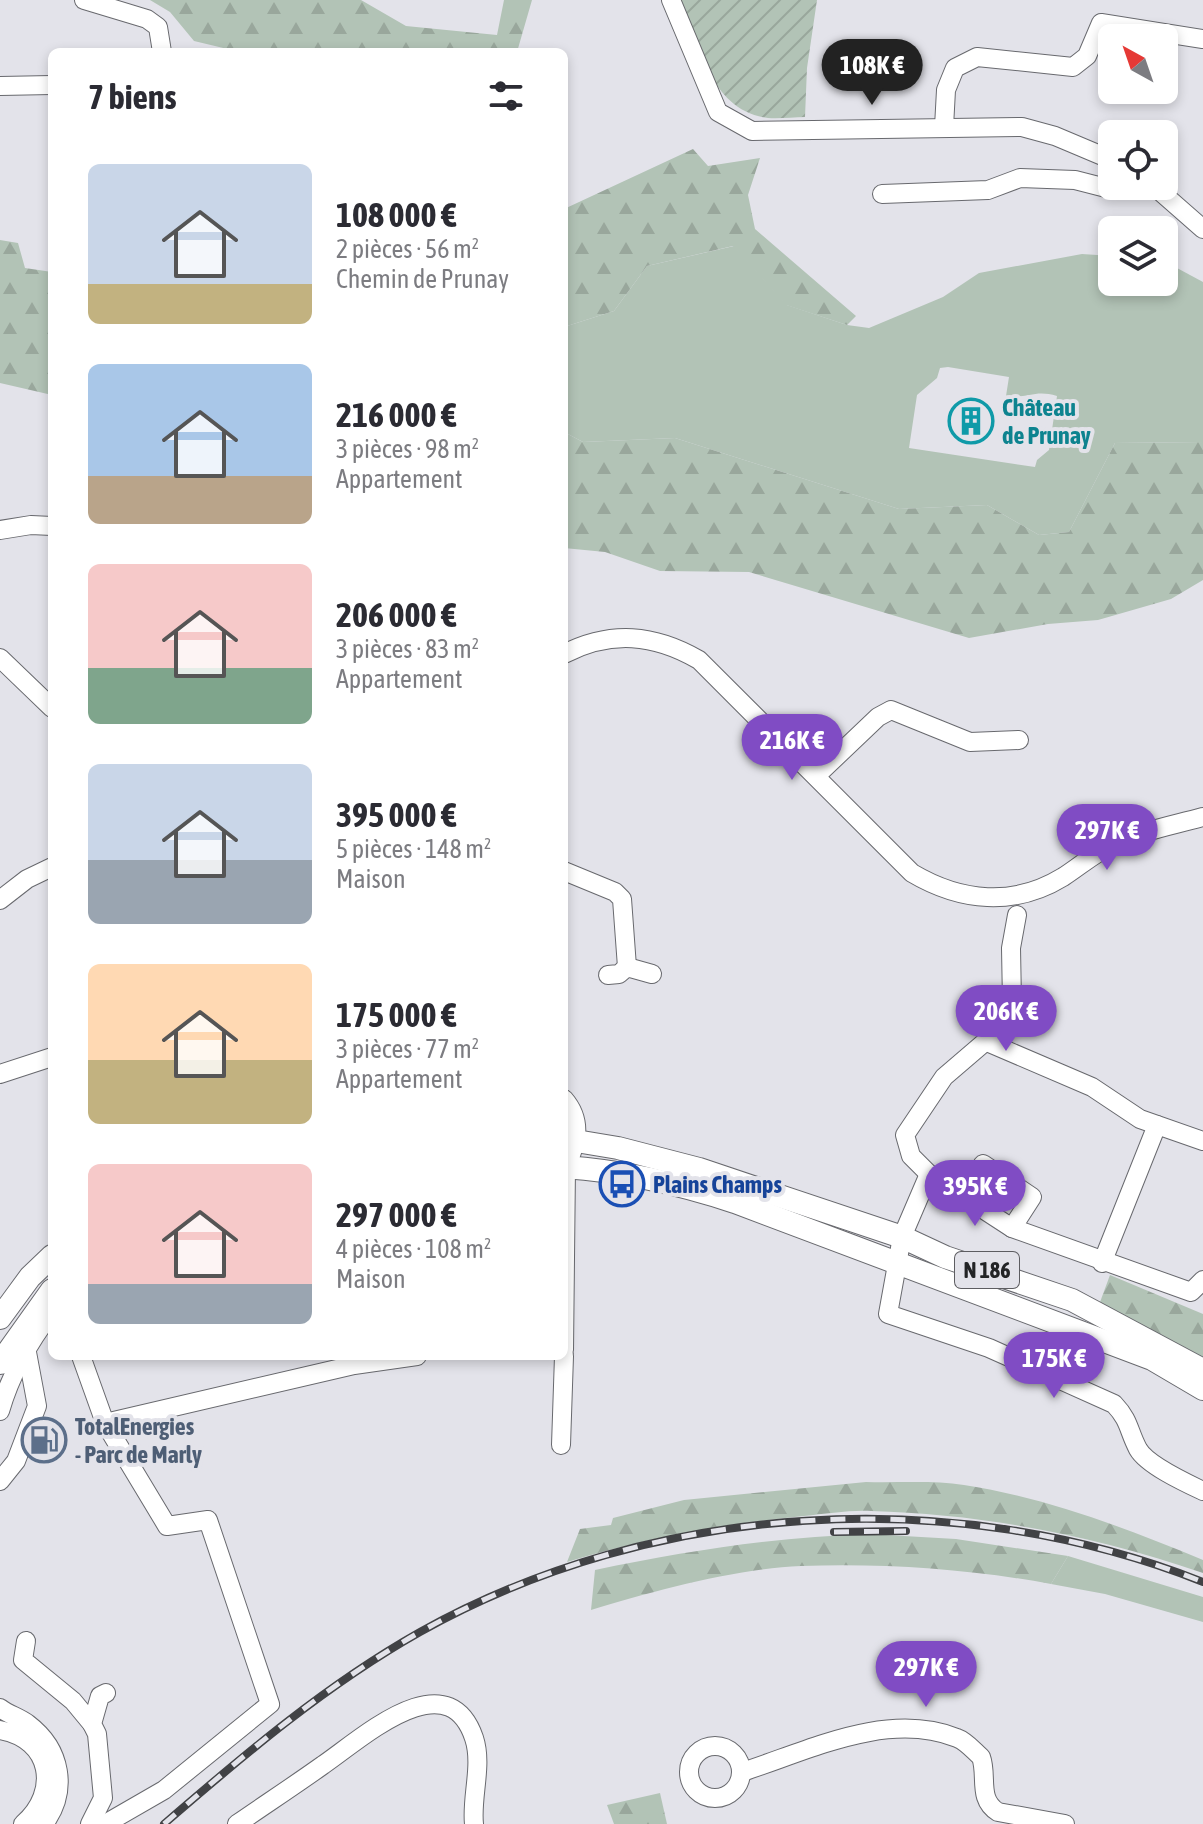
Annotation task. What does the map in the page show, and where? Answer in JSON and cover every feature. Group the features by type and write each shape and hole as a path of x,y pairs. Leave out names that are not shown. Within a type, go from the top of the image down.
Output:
{"main road":[{"name":"N 186","path":"571,1140 699,1169 902,1237 945,1257 1072,1300 1203,1370"},
{"name":"N 186","path":"568,1170 622,1173 684,1185 1152,1359 1203,1389"},
{"path":"0,1318 30,1277 48,1260"},
{"path":"0,1363 48,1296"}],"street":[{"path":"84,0 147,19 158,27 161,48"},
{"path":"671,0 718,112 752,131 1022,127 1055,136 1098,154"},
{"path":"944,127 946,90 955,68 977,57 1073,67 1087,56 1101,23 1203,39"},
{"path":"0,86 48,85"},
{"path":"882,194 988,190 1020,178 1075,180 1098,186"},
{"path":"1170,200 1203,229"},
{"path":"0,530 48,526"},
{"path":"568,652 606,638 630,636 678,647 718,676 912,873 945,891 989,899 1027,894 1063,876 1111,845 1203,817"},
{"path":"0,658 48,704"},
{"path":"816,776 878,717 891,710 970,742 1019,740"},
{"path":"2,893 48,869"},
{"path":"568,873 615,892 622,899 627,967"},
{"path":"1017,915 1011,948 1012,1002 1000,1029 944,1077 905,1135 911,1156 929,1174 1012,1228 1102,1263 1191,1292 1203,1280"},
{"path":"627,967 652,974"},
{"path":"608,975 619,974 627,967"},
{"path":"987,1042 1092,1087 1140,1119 1203,1141"},
{"path":"0,1074 48,1058"},
{"path":"568,1107 576,1124 571,1140"},
{"path":"1102,1263 1157,1125"},
{"path":"963,1194 983,1164 1032,1197 1012,1228"},
{"path":"929,1174 902,1237 888,1314 989,1348 1114,1404 1128,1419 1139,1451 1175,1478 1203,1491"},
{"path":"0,1411 7,1384 26,1347 48,1317"},
{"path":"0,1481 16,1461 37,1406 26,1347"},
{"path":"82,1360 105,1423 167,1526 208,1520 270,1704 164,1790 105,1824"},
{"path":"105,1423 354,1365 389,1360"},
{"path":"561,1445 564,1360"},
{"path":"26,1641 23,1660 35,1673 73,1701 97,1734 103,1798 90,1824"},
{"path":"92,1724 100,1696 106,1693"},
{"path":"237,1824 377,1726 405,1710 438,1705 449,1707 462,1717 475,1740 474,1824"},
{"path":"0,1708 25,1721 43,1737 55,1758 61,1785 52,1812 44,1824"},
{"path":"742,1772 857,1735 884,1729 927,1730 960,1739 981,1757 984,1793 990,1807 998,1812 1065,1824"},
{"path":"0,1730 23,1738 41,1757 47,1780 42,1804 23,1824"}],"green space":[{"path":"150,0 361,0 406,26 497,35 504,0 532,0 518,48 223,48 194,41 170,12"},
{"path":"679,0 817,0 807,68 805,117 768,118 749,113 733,103 709,73"},
{"path":"693,149 708,166 760,158 748,195 755,229 856,316 847,325 786,305 733,246 647,266 614,311 568,326 568,207"},
{"path":"0,240 18,243 25,268 48,271 48,394 0,383"},
{"path":"734,246 787,305 847,325 869,328 943,297 979,273 1082,254 1098,255 1098,296 1178,296 1178,269 1203,282 1203,442 1115,443 1069,532 1039,535 987,505 899,509 675,438 583,442 568,434 568,326 614,311 647,266","holes":["940,368 1009,377 1006,396 1043,393 1057,396 1049,450 1037,460 1035,467 909,448 917,395 937,378"]},
{"path":"568,434 583,442 675,438 899,509 987,505 1039,535 1069,532 1115,443 1203,442 1203,580 1171,599 1098,620 1048,624 969,638 749,572 660,571 605,552 568,548"},
{"path":"1110,1275 1203,1314 1203,1358 1096,1313"},
{"path":"866,1482 952,1483 1056,1506 1203,1560 1203,1573 1122,1548 1039,1529 955,1517 863,1511 714,1528 655,1539 567,1562 580,1529 611,1525 613,1518 684,1500"},
{"path":"869,1534 956,1539 1068,1556 1051,1584 927,1568 801,1566 722,1576 591,1610 595,1570 731,1546"},
{"path":"1068,1556 1203,1597 1203,1622 1105,1594 1051,1584"},
{"path":"660,1793 667,1824 614,1824 607,1805"}],"railway":[{"path":"164,1824 287,1722 385,1653 420,1632 511,1588 606,1555 705,1533 806,1521 908,1520 1009,1530 1107,1550 1203,1582"},
{"path":"834,1532 906,1531"}],"place":[{"name":"Château de Prunay","path":"971,421"},
{"name":"Plains Champs","path":"622,1184"},
{"name":"TotalEnergies - Parc de Marly","path":"44,1440"}]}
